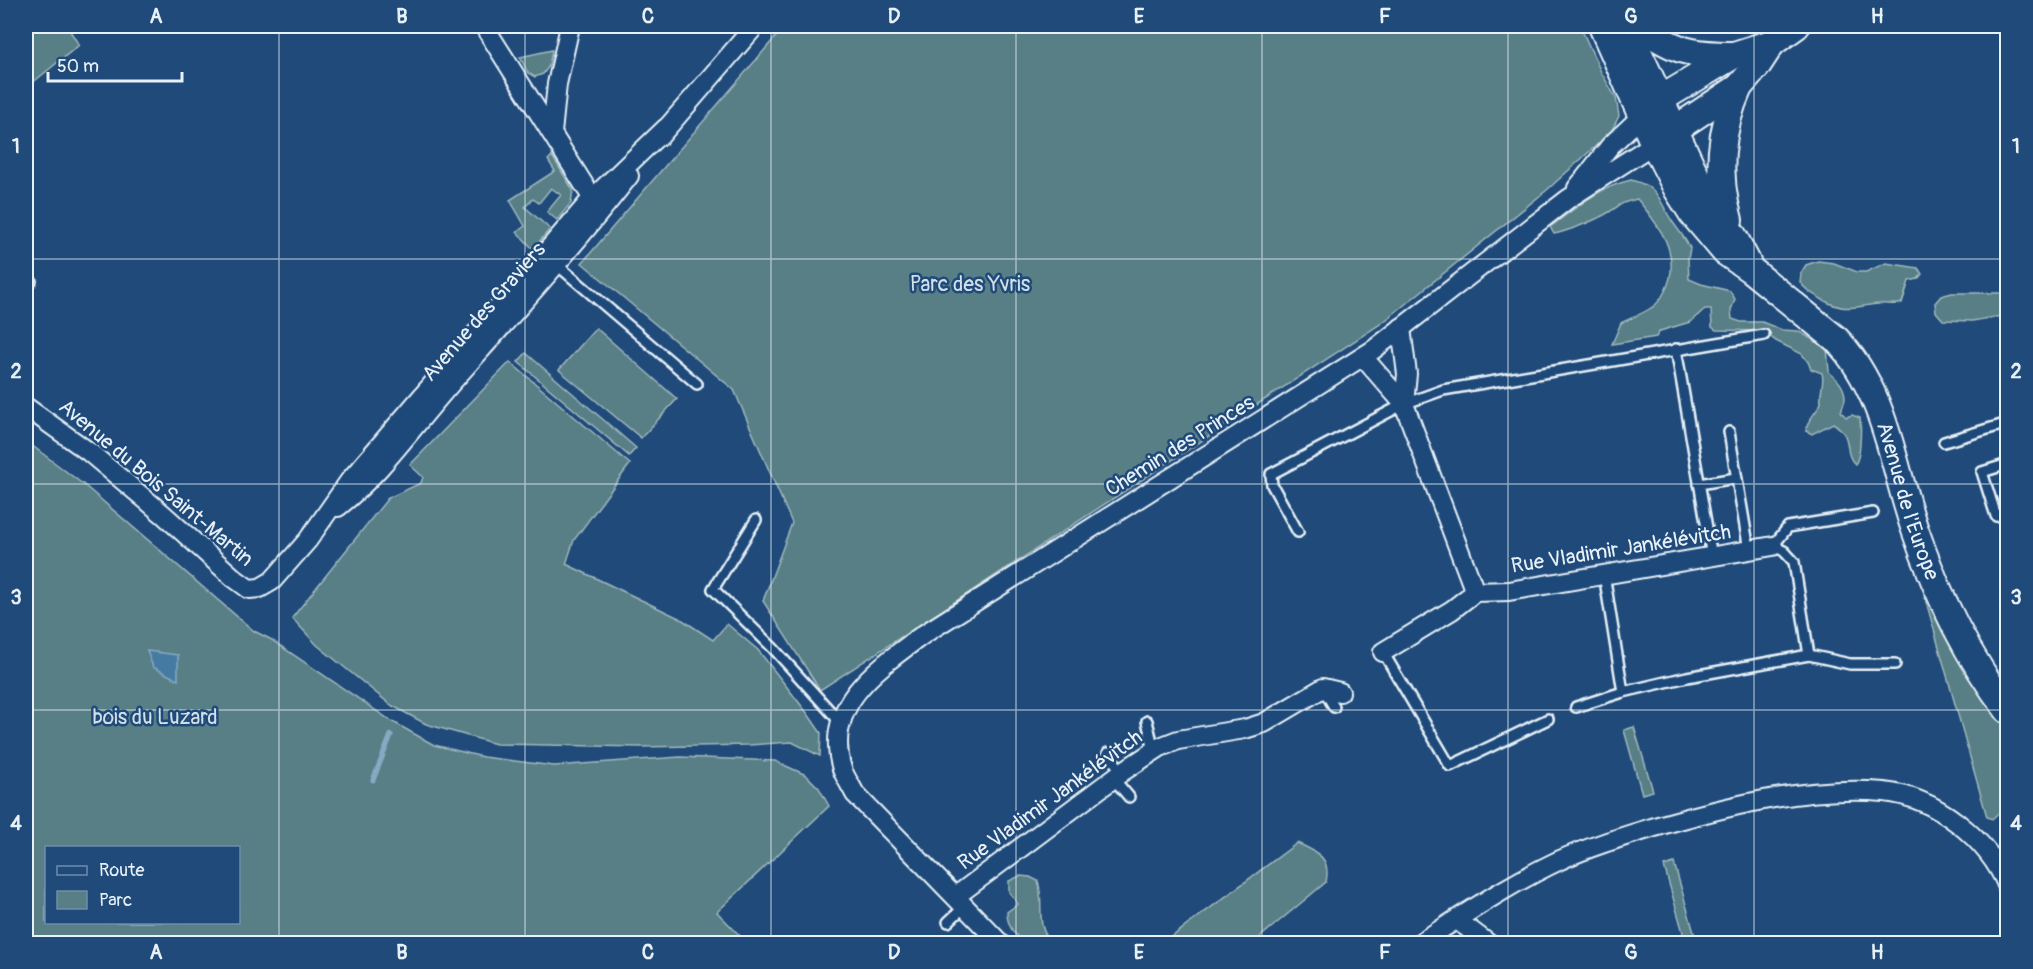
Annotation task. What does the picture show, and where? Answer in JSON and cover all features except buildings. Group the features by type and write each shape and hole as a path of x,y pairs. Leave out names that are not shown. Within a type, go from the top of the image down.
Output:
{"main road":[{"path":"1602,26 1642,116 1664,137 1706,195 1734,237 1751,270"},
{"path":"1626,26 1661,99 1664,137"},
{"path":"1639,26 1681,50 1702,55 1734,55"},
{"path":"1661,99 1734,55 1772,43 1796,26"},
{"path":"1734,237 1724,200 1720,163 1724,128 1739,87 1772,43"},
{"path":"1664,137 1739,87"},
{"name":"Avenue de l'Europe","path":"1664,137 1677,189 1692,213 1725,252 1751,270 1836,339 1866,380 1881,415 1914,528 1936,586 1960,636 2007,710"}],"street":[{"path":"484,26 597,205"},
{"path":"552,134 557,84 570,26"},
{"name":"Avenue des Graviers","path":"260,588 272,581 325,518 361,489 550,259 755,26"},
{"name":"Chemin des Princes","path":"1568,199 1610,146 1661,99"},
{"name":"Chemin des Princes","path":"1001,944 855,794 842,770 837,742 840,722 855,692 886,662 924,634 1363,357 1568,199 1664,137"},
{"path":"1401,328 1407,374 1404,404"},
{"path":"1363,357 1404,404 1475,592 1452,610 1383,652"},
{"name":"Avenue du Bois Saint-Martin","path":"26,407 90,452 234,579 249,588 260,588"},
{"name":"Rue Vladimir Jankélévitch","path":"1475,592 1509,591 1773,546"},
{"name":"Rue Vladimir Jankélévitch","path":"960,901 1118,775 1154,750 1178,740 1245,729 1333,696"},
{"path":"1418,944 1543,868 1608,841 1737,805 1796,795 1885,792 1913,798 1945,814 1980,843 2007,887"},
{"path":"1457,920 1489,944"}],"lane":[{"path":"550,259 697,384"},
{"path":"1298,532 1272,485 1271,474 1404,404 1443,390 1764,335"},
{"path":"1676,349 1712,557"},
{"path":"1944,442 2007,423"},
{"path":"1729,432 1749,550"},
{"path":"2007,464 1982,472 1996,516 2007,512"},
{"path":"1699,484 1736,478"},
{"path":"1809,655 1794,562 1784,551 1773,546 1788,527 1873,513"},
{"path":"756,520 713,590 773,648 840,722"},
{"path":"1604,574 1623,692"},
{"path":"1383,652 1450,766 1548,719"},
{"path":"1576,707 1623,692 1721,669 1809,655 1850,664 1895,664"},
{"path":"1147,721 1154,750"},
{"path":"1108,753 1129,796"},
{"path":"948,922 960,901"}],"green space":[{"path":"26,26 67,26 79,45 26,88"},
{"name":"Parc des Yvris","path":"785,26 1580,26 1616,98 1619,116 1611,132 1547,190 1382,323 820,690 763,601 792,523 734,390 582,263"},
{"path":"552,50 549,66 543,74 535,77 528,73 520,57"},
{"path":"552,156 573,190 571,203 557,220 547,212 561,195 551,188 539,203 533,199 525,207 550,229 533,249 517,232 525,226 510,200 555,171 548,160"},
{"path":"1631,180 1653,190 1688,244 1690,248 1689,279 1730,291 1735,299 1731,310 1732,319 1741,322 1762,322 1782,330 1798,331 1827,348 1829,372 1840,383 1845,394 1841,412 1846,417 1852,415 1860,418 1859,449 1855,464 1849,454 1844,434 1833,423 1812,434 1806,431 1821,403 1822,373 1811,369 1802,354 1776,341 1763,331 1716,330 1712,327 1711,309 1705,309 1690,322 1660,331 1656,337 1612,344 1621,323 1653,307 1665,291 1670,278 1670,253 1660,230 1637,199 1566,231 1554,234 1550,227 1598,193"},
{"path":"1818,261 1834,263 1857,272 1866,272 1886,263 1918,268 1922,274 1918,279 1909,281 1902,303 1844,308 1823,300 1807,290 1800,282 1801,273 1806,265"},
{"path":"1952,293 2007,293 2007,315 1972,321 1943,320 1936,312 1935,303 1941,296"},
{"path":"596,328 677,399 641,438 559,370"},
{"path":"526,353 636,448 629,456 518,362"},
{"path":"510,362 630,464 574,540 566,564 681,619 713,640 727,624 758,650 808,714 821,733 820,756 792,742 640,747 496,744 426,724 391,705 317,645 292,618 388,498 421,483 423,477 410,465"},
{"name":"bois du Luzard","path":"26,441 84,485 254,631 270,639 393,722 434,745 483,757 554,766 680,757 775,761 806,775 819,788 829,806 717,912 747,943 26,943"},
{"path":"1930,596 1991,704 2007,726 2007,805 1992,819 1987,817 1925,598"},
{"path":"1634,727 1653,791 1642,794 1624,730"},
{"path":"1297,843 1317,853 1325,861 1326,882 1253,943 1168,943 1169,939"},
{"path":"1674,863 1697,943 1686,943 1664,866"},
{"path":"1020,876 1038,881 1043,929 1052,943 1024,943 1010,926 1007,912 1018,904 1009,892 1009,881"}],"water":[{"path":"147,651 178,655 178,680 153,667"}],"waterway":[{"path":"373,780 391,735"}]}
